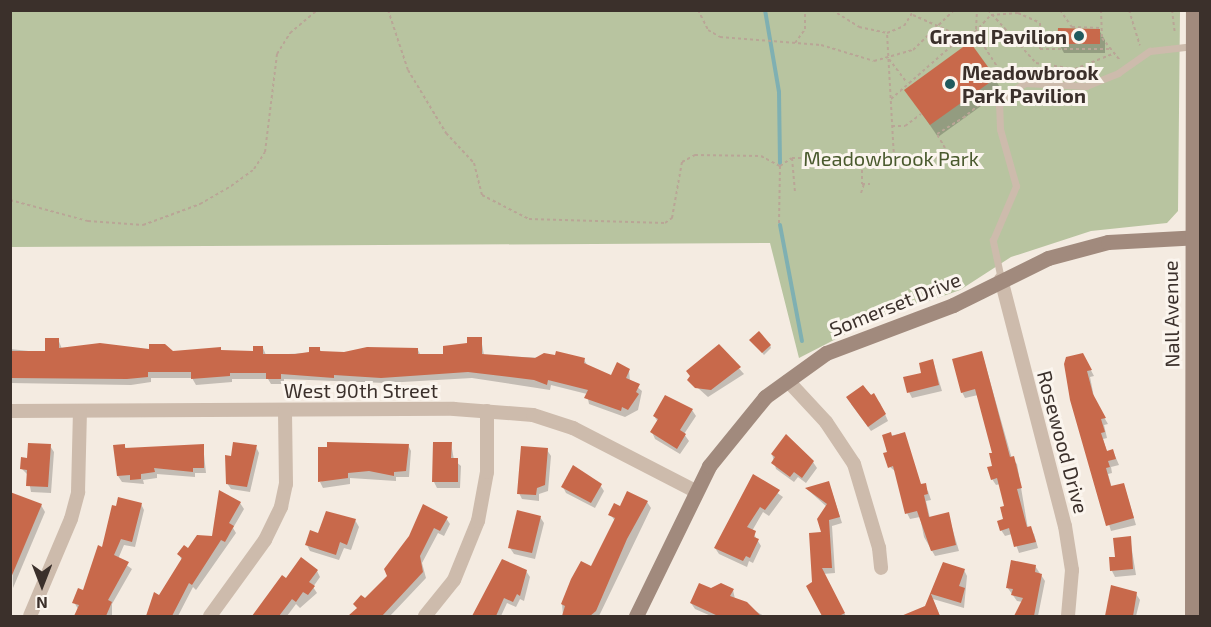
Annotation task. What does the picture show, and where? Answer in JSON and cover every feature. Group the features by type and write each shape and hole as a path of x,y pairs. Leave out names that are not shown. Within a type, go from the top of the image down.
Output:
{"street":[{"name":"Nall Avenue","path":"1192,616 1196,600 1196,236 1193,10"},
{"name":"Somerset Drive","path":"636,616 695,491 744,419 788,381 852,341 953,305 1001,279 1048,258 1108,242 1196,236"},
{"name":"Rosewood Drive","path":"1001,279 1065,526 1072,570 1068,616"},
{"path":"788,381 826,422 854,464 876,538 881,568"},
{"path":"210,616 265,540 281,507 286,484 285,410"},
{"name":"West 90th Street","path":"10,411 488,411 554,420 695,491"},
{"path":"30,616 71,519 78,492 80,411"},
{"path":"425,616 453,580 478,521 487,472 488,411"}],"lane":[{"path":"1001,279 993,240 1016,186 1000,129 999,106 1005,95 1025,82 1086,86 1118,74 1150,51 1194,46"}],"path":[{"path":"10,200 88,221 143,225 200,204 231,186 254,169 265,152 277,54 291,33 318,10"},
{"path":"388,10 408,70 446,133 474,163 482,195 520,215 576,222 665,223 672,218 682,162 694,155 761,156 780,165"},
{"path":"698,10 712,33 748,40 821,45 867,60 889,59 913,50 954,10"},
{"path":"795,42 805,29 805,10"},
{"path":"832,10 859,27 887,33 899,30 913,13 938,26 964,35"},
{"path":"780,165 792,158 945,156 937,134 963,118 1006,82 975,32 977,10"},
{"path":"988,10 1036,63 1075,69 1115,53"},
{"path":"1060,10 1072,27 1101,28"},
{"path":"1101,10 1102,38 1120,60"},
{"path":"1128,10 1140,45"},
{"path":"1172,10 1175,34"},
{"path":"891,99 907,82 943,57 954,41 975,32 991,15 1018,13 1041,23 1040,49 1111,49"},
{"path":"887,33 894,158"},
{"path":"889,59 907,82"},
{"path":"892,126 905,126 921,114"},
{"path":"792,158 795,194"},
{"path":"861,194 864,184 862,158"},
{"path":"779,223 780,165"},
{"path":"864,184 870,184"}],"green space":[{"name":"Meadowbrook Park","path":"11,11 1180,11 1178,211 1167,223 1091,231 1011,257 960,290 865,324 799,358 770,243 11,247"}],"building":[{"name":"Grand Pavilion","path":"1058,28 1100,29 1100,44 1057,44"},
{"name":"Meadowbrook Park Pavilion","path":"970,42 996,78 930,125 904,90"},
{"path":"759,331 771,345 762,353 749,340"},
{"path":"467,337 482,337 482,354 535,358 544,353 555,355 556,351 585,358 584,363 611,375 617,362 630,369 626,378 640,384 636,392 639,394 628,410 622,407 621,411 584,398 588,390 548,380 547,385 534,380 468,372 381,378 334,375 334,378 281,374 281,379 266,379 266,373 230,373 230,376 191,379 191,372 148,372 148,377 127,379 10,378 10,351 45,351 45,338 59,338 59,348 100,343 149,349 149,344 165,344 173,351 221,347 221,350 253,351 253,346 263,346 263,354 295,354 309,352 309,347 320,347 320,351 344,352 367,347 418,348 418,354 443,354 443,346 467,343"},
{"path":"719,344 741,367 711,390 695,388 687,380 690,376 686,371"},
{"path":"982,351 1010,457 1014,456 1022,488 1017,489 1027,527 1031,526 1036,542 1014,547 1009,528 1000,531 997,521 1003,519 1000,507 1004,506 997,478 991,480 987,467 992,466 989,453 992,453 975,389 961,393 952,359"},
{"path":"1083,353 1092,370 1087,371 1093,394 1106,418 1101,419 1105,432 1101,433 1107,451 1113,449 1116,459 1108,461 1110,467 1106,468 1111,486 1124,483 1134,518 1106,526 1070,400 1064,364 1066,357"},
{"path":"933,359 939,385 907,393 903,377 921,373 919,363"},
{"path":"863,385 871,395 874,393 886,414 868,427 846,397"},
{"path":"665,395 693,409 680,430 686,434 677,449 650,432 658,419 653,416"},
{"path":"891,432 892,436 905,432 921,484 926,483 928,494 924,495 929,517 949,512 956,545 931,551 917,511 905,514 893,466 888,468 883,453 887,452 882,435"},
{"path":"786,434 814,461 802,478 794,472 790,477 771,463 775,457 771,454"},
{"path":"233,442 257,445 247,487 226,484 225,455 231,456"},
{"path":"327,442 409,444 406,471 394,472 394,476 369,471 348,473 348,478 318,482 318,447 327,447"},
{"path":"433,442 452,442 451,458 458,458 458,482 432,482"},
{"path":"28,443 51,444 48,487 26,486 27,470 20,469 21,457 27,458"},
{"path":"125,444 125,448 204,444 204,468 193,468 193,472 154,468 155,472 141,474 141,479 130,480 130,475 117,476 113,445"},
{"path":"521,446 548,448 545,485 537,488 536,495 517,494"},
{"path":"573,465 602,484 591,503 561,487"},
{"path":"753,474 780,490 765,510 760,507 747,527 756,531 754,537 759,539 750,558 746,556 743,561 714,548"},
{"path":"829,481 840,517 829,520 832,568 822,568 845,613 839,616 822,616 806,586 812,582 809,533 821,532 817,519 827,504 805,488"},
{"path":"219,490 241,502 229,523 234,526 225,542 221,540 192,585 189,583 172,616 146,616 154,592 159,595 182,558 177,554 184,545 188,548 197,535 212,536"},
{"path":"627,491 648,501 627,539 596,611 590,616 562,616 565,606 561,604 571,579 581,561 591,566 615,518 608,515 614,503 620,506"},
{"path":"10,492 42,504 10,580"},
{"path":"118,497 142,503 132,542 121,539 114,555 129,562 108,600 112,602 106,616 74,616 79,605 72,603 78,588 83,590 98,545 102,547 112,505 116,506"},
{"path":"423,504 448,517 440,531 434,528 420,556 423,572 382,616 348,616 357,608 353,604 361,595 365,598 387,576 384,569 409,536"},
{"path":"517,510 541,516 532,553 508,548"},
{"path":"326,511 356,519 347,545 340,542 336,555 305,545 310,530 318,533"},
{"path":"1131,536 1133,569 1110,571 1109,557 1115,557 1113,538"},
{"path":"301,557 318,570 309,582 315,586 308,595 303,592 296,602 292,599 279,616 252,616 282,575 286,578"},
{"path":"502,559 527,570 520,596 517,594 513,602 504,598 496,616 472,616"},
{"path":"1011,560 1036,565 1035,572 1042,574 1034,616 1014,616 1023,598 1011,595 1013,589 1006,588"},
{"path":"943,562 965,569 959,586 965,588 961,603 931,594 940,616 901,616 925,606"},
{"path":"699,583 711,588 721,583 734,589 730,596 747,602 761,616 718,616 690,603"},
{"path":"1111,585 1137,592 1133,616 1105,616"}],"waterway":[{"path":"765,10 779,92 780,163"},
{"path":"780,225 802,341"}],"place":[{"name":"Grand Pavilion","path":"1079,36"},
{"name":"Meadowbrook Park Pavilion","path":"950,84"}]}
